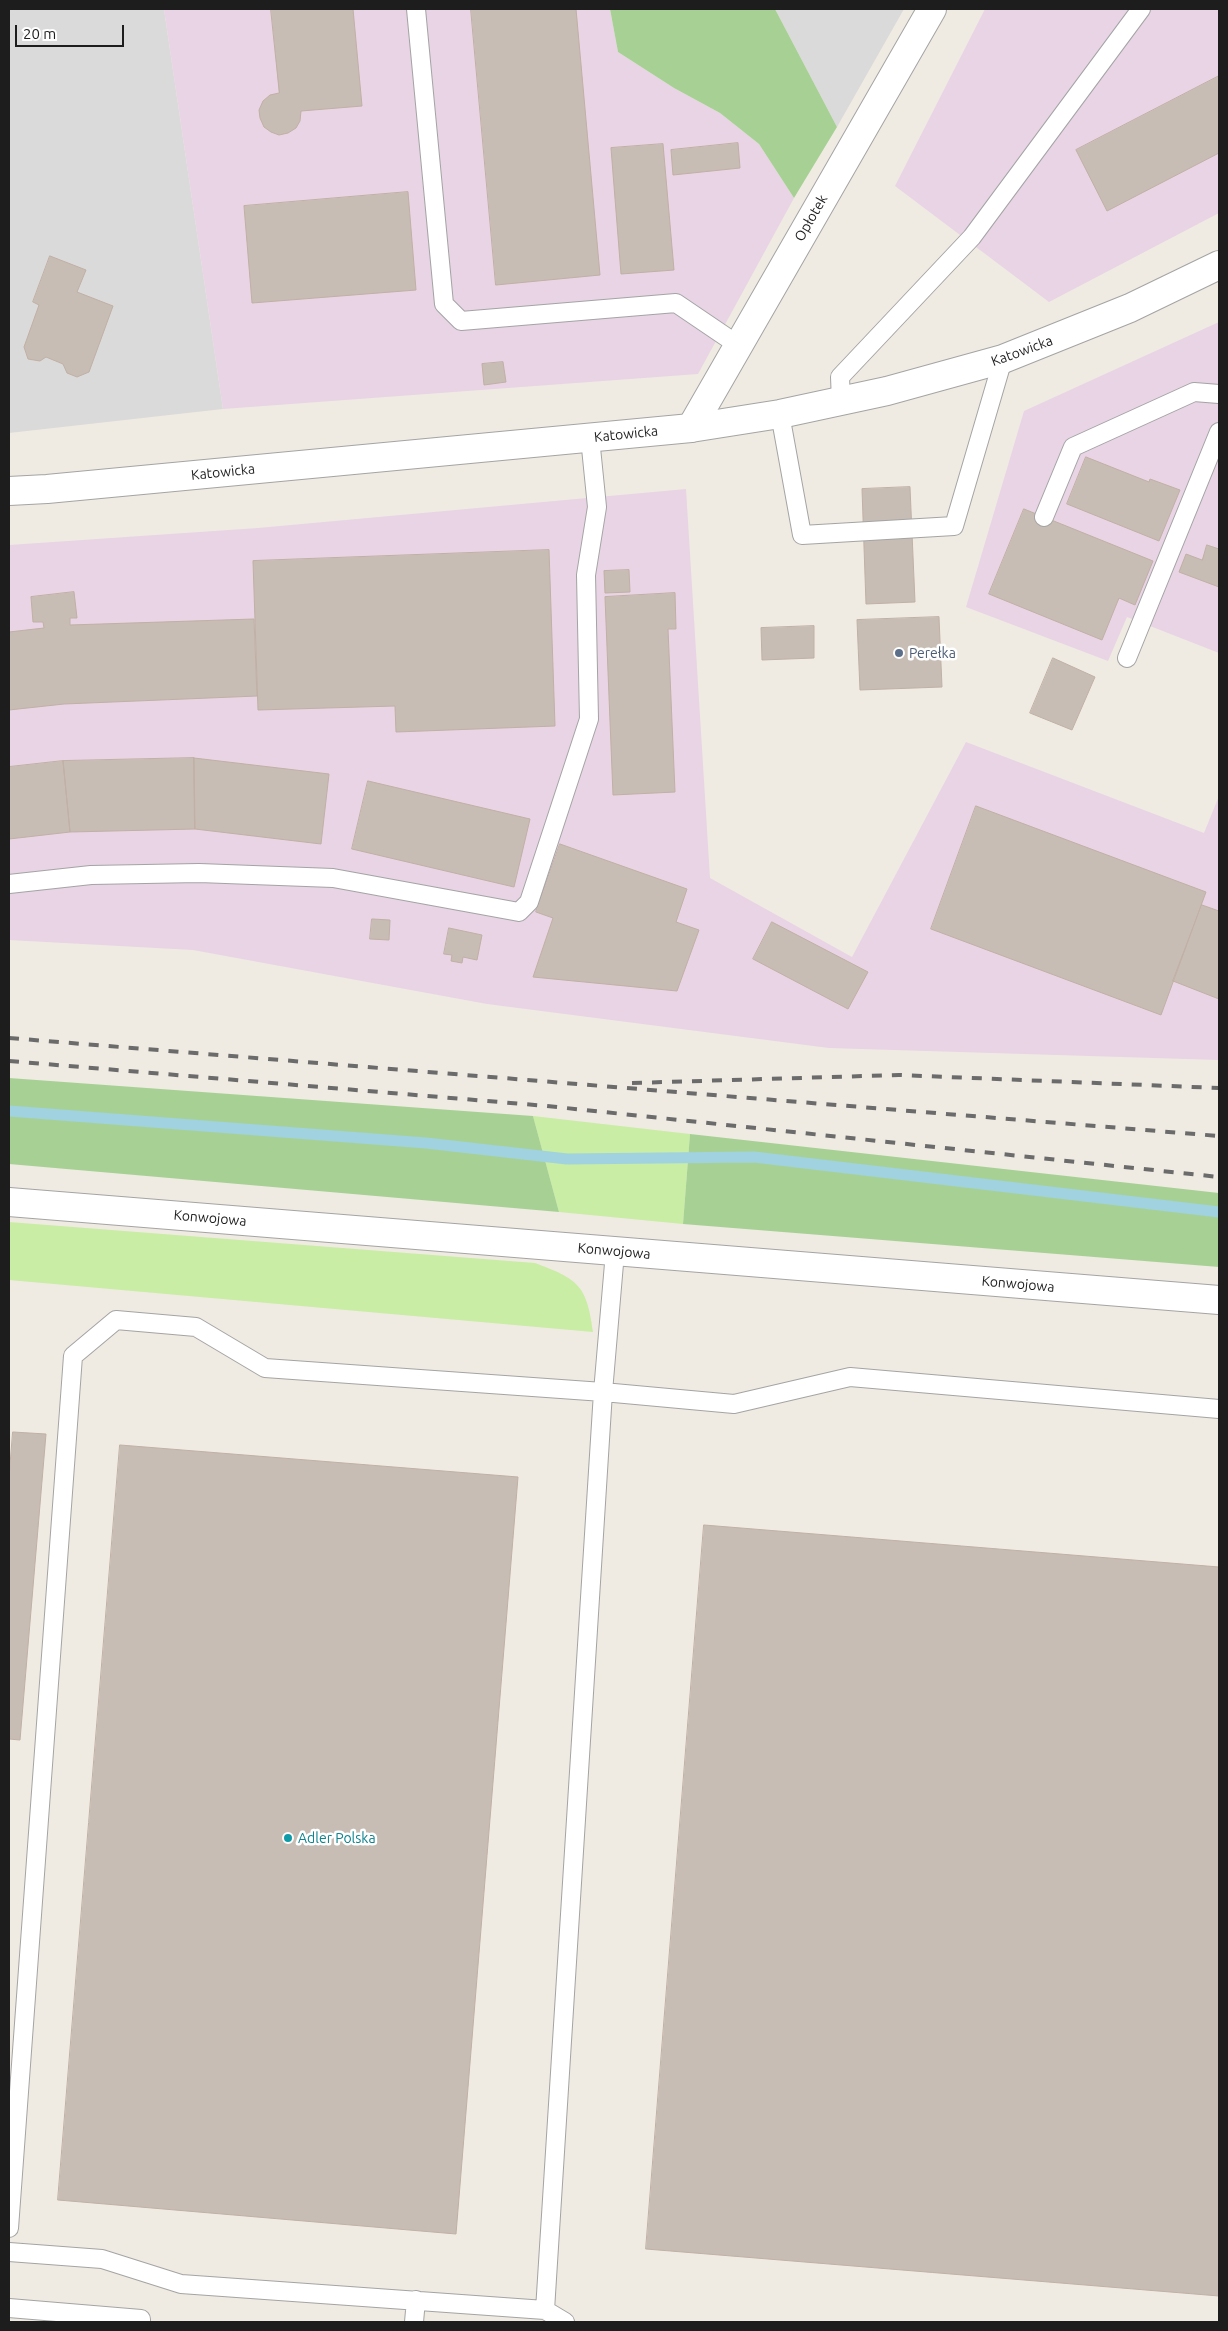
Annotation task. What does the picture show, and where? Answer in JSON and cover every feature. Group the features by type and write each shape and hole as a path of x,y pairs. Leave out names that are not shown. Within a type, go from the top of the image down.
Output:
{"street":[{"name":"Opłotek","path":"690,428 932,9"},
{"name":"Katowicka","path":"9,491 590,438 690,428 780,414 887,391 1003,359 1130,308 1219,265"},
{"name":"Konwojowa","path":"9,1202 1219,1300"}],"lane":[{"path":"416,9 444,304 461,320 676,303 738,345"},
{"path":"841,401 840,377 972,237 1141,9"},
{"path":"780,414 802,534 954,526 1003,359"},
{"path":"1044,516 1073,446 1194,392 1219,394"},
{"path":"1127,658 1219,432"},
{"path":"9,884 91,875 189,873 333,878 519,912 529,902 589,719 586,575 596,507 590,438"},
{"path":"545,2310 603,1392 615,1252"},
{"path":"9,2228 72,1356 116,1320 196,1327 265,1368 603,1392 734,1404 850,1377 1219,1409"},
{"path":"9,2252 102,2259 181,2284 545,2310 564,2322"},
{"path":"414,2322 416,2300"},
{"path":"9,2308 141,2319 141,2322"}],"shaded area":[{"path":"9,9 164,9 223,409 9,433"},
{"path":"164,9 610,9 618,52 674,88 720,113 759,144 794,198 698,374 223,409"},
{"path":"775,9 904,9 837,127"},
{"path":"985,9 1219,9 1219,213 1049,302 895,186"},
{"path":"1219,322 1219,653 1127,617 1108,661 966,607 1024,411"},
{"path":"686,489 710,878 852,957 966,742 1204,833 1219,796 1219,1060 829,1048 487,1004 193,950 9,940 9,545 258,528"}],"green space":[{"path":"610,9 775,9 837,127 794,198 759,144 720,113 674,88 618,52"},
{"path":"9,1078 533,1116 559,1212 9,1164"},
{"path":"533,1116 690,1134 683,1224 559,1212"},
{"path":"690,1134 1219,1193 1219,1267 683,1224"},
{"path":"9,1222 535,1263 571,1279 578,1286 591,1316 593,1332 9,1280"}],"building":[{"path":"271,9 353,9 362,106 301,111 300,121 296,128 288,133 279,135 264,127 259,110 263,101 270,95 279,93"},
{"path":"471,9 576,9 600,275 496,285"},
{"path":"1219,76 1219,153 1107,211 1076,150"},
{"path":"738,143 740,168 673,175 671,150"},
{"path":"663,144 674,270 621,274 611,148"},
{"path":"408,192 416,290 252,303 244,206"},
{"path":"50,256 86,270 77,292 113,306 89,372 77,377 67,373 63,364 46,357 40,361 28,359 24,347 39,305 33,302"},
{"path":"503,362 506,382 484,385 482,364"},
{"path":"1086,457 1149,482 1150,479 1180,490 1159,541 1067,504"},
{"path":"910,487 915,602 866,604 862,489"},
{"path":"1024,509 1153,561 1135,605 1119,598 1102,640 989,594"},
{"path":"1207,545 1219,549 1219,587 1179,572 1186,554 1202,560"},
{"path":"549,550 555,726 396,732 395,706 258,710 253,561"},
{"path":"629,570 630,592 605,593 604,571"},
{"path":"74,592 77,618 70,618 70,625 254,619 257,696 64,704 9,710 9,632 44,628 43,622 33,622 31,597"},
{"path":"675,593 676,629 668,629 675,792 613,795 605,597"},
{"name":"Perełka","path":"939,617 942,687 860,690 857,620"},
{"path":"814,626 814,658 762,660 761,628"},
{"path":"1053,658 1095,677 1072,730 1030,713"},
{"path":"194,758 195,829 70,832 63,761"},
{"path":"194,758 329,774 321,844 195,829"},
{"path":"63,761 70,832 9,839 9,767"},
{"path":"368,781 530,819 514,887 352,849"},
{"path":"976,806 1206,892 1161,1015 931,929"},
{"path":"560,844 687,889 676,922 699,930 677,991 533,977 553,918 536,912"},
{"path":"1202,905 1219,911 1219,999 1173,981"},
{"path":"372,919 390,920 389,940 370,939"},
{"path":"772,922 868,972 848,1009 753,959"},
{"path":"449,928 482,935 477,960 463,957 462,963 451,961 452,955 444,954"},
{"path":"13,1432 46,1434 20,1740 9,1739 9,1478"},
{"name":"Adler Polska","path":"120,1445 518,1477 456,2234 58,2200"},
{"path":"704,1525 1219,1567 1219,2296 646,2249"}],"waterway":[{"path":"9,1111 426,1143 567,1159 754,1157 1219,1212"}],"railway":[{"path":"9,1038 1219,1136"},
{"path":"9,1061 547,1106 1219,1177"},
{"path":"632,1083 899,1075 1219,1088"}],"place":[{"name":"Perełka","path":"899,653"},
{"name":"Adler Polska","path":"288,1838"}]}
